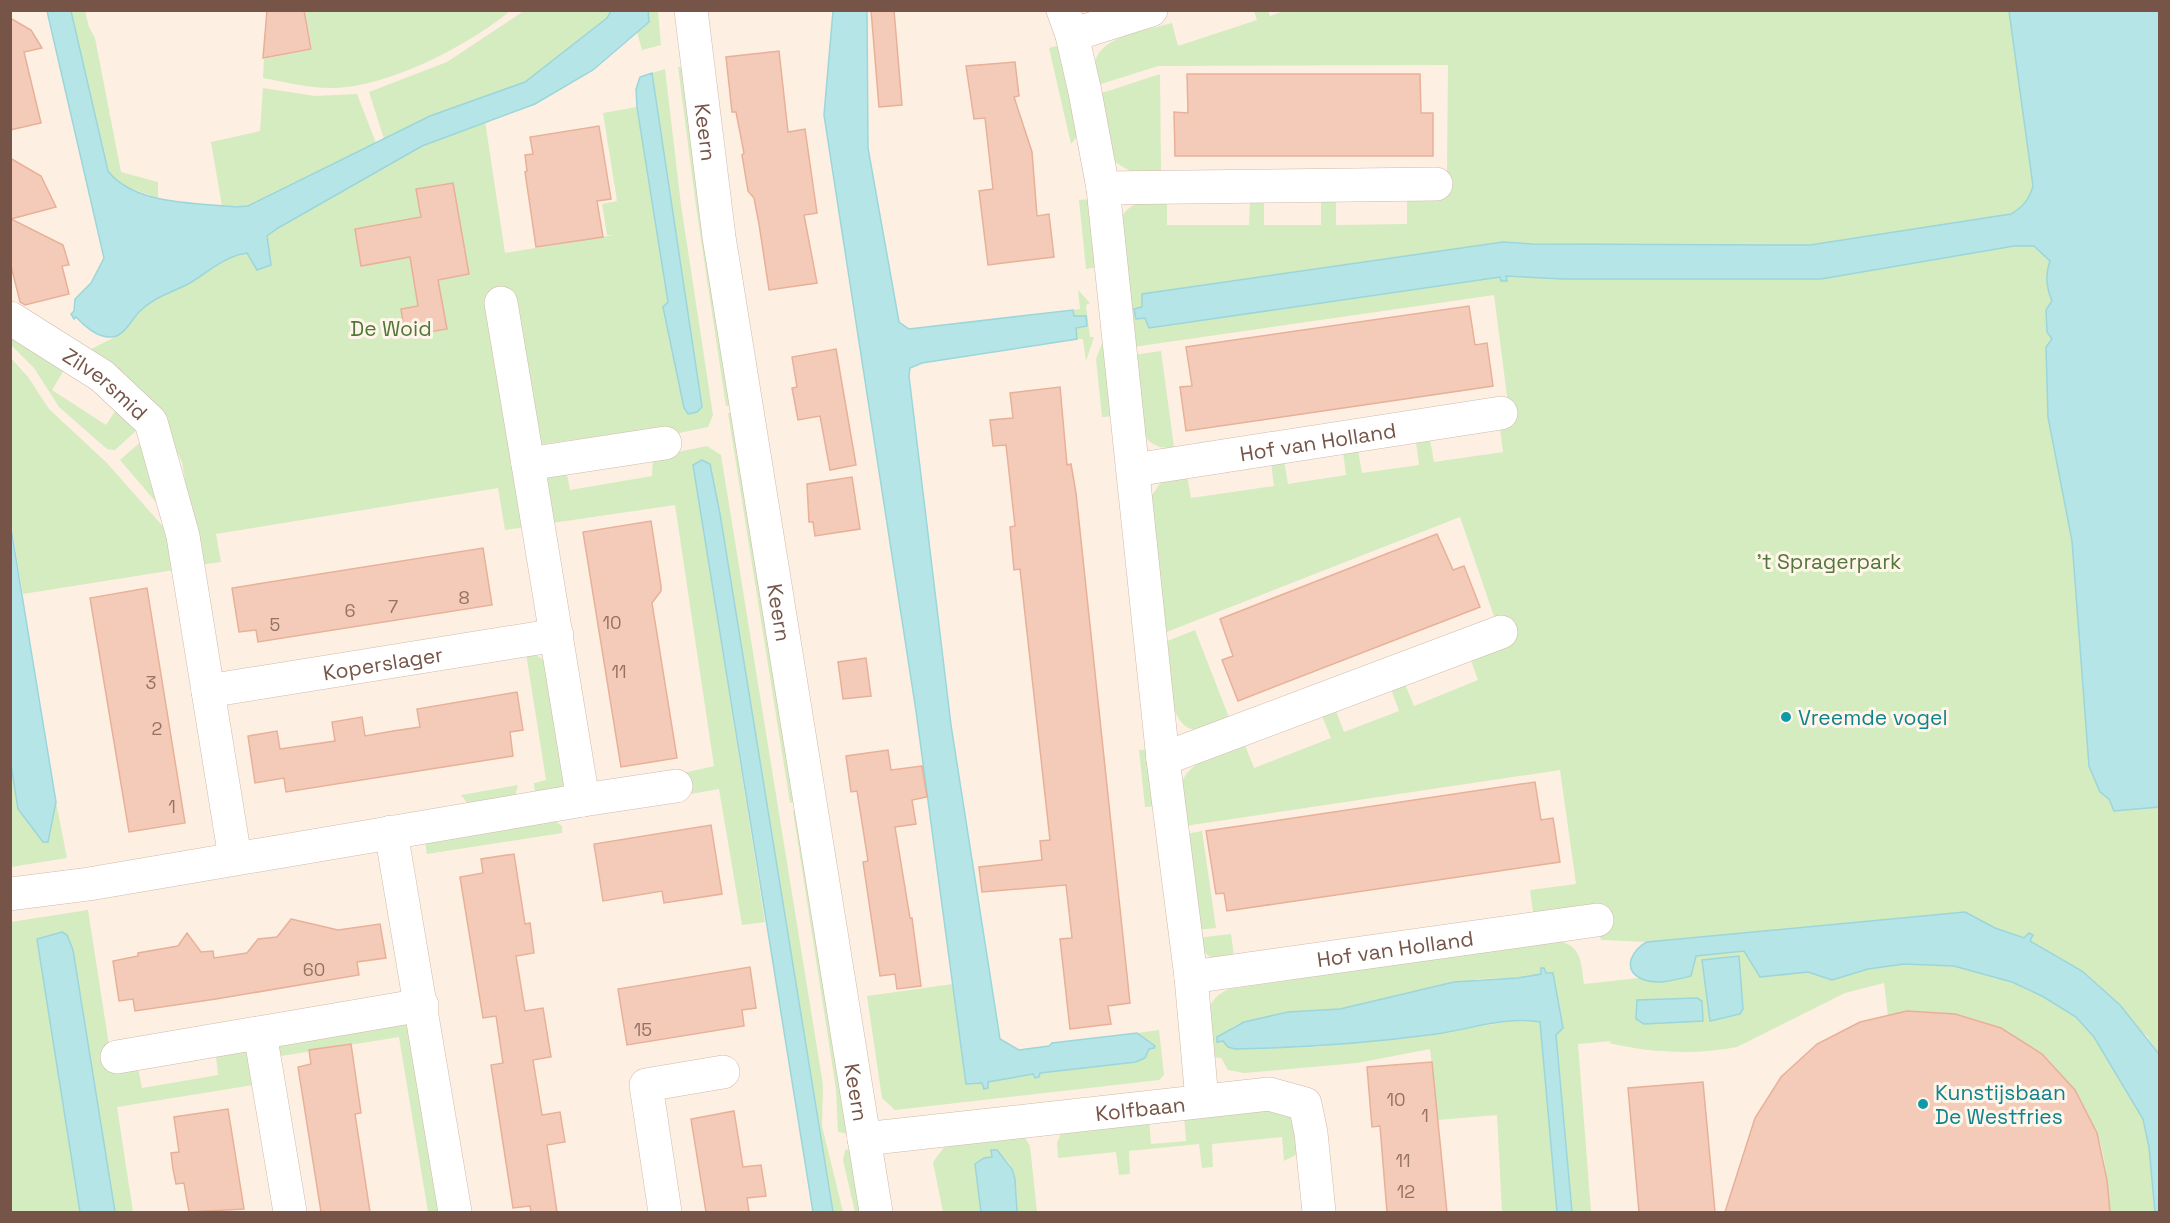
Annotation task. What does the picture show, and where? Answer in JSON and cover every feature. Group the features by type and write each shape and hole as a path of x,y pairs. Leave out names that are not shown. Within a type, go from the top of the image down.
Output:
{"street":[{"name":"Keern","path":"691,10 719,237 876,1212"},
{"path":"1150,10 1068,23 1102,188 1134,470 1163,759 1191,977 1202,1100"},
{"path":"1102,188 1436,184"},
{"path":"501,303 584,800"},
{"name":"Zilversmid","path":"10,318 102,376 151,422 184,544 208,691"},
{"name":"Hof van Holland","path":"1134,470 1501,412"},
{"path":"528,464 665,443"},
{"path":"1163,759 1501,632"},
{"name":"Koperslager","path":"208,691 557,635"},
{"path":"208,691 236,858"},
{"path":"10,894 55,889 675,786"},
{"path":"391,832 422,1005 455,1212"},
{"name":"Hof van Holland","path":"1191,977 1597,920"},
{"path":"117,1057 422,1005"},
{"path":"260,1033 290,1212"},
{"path":"665,1212 646,1084 723,1072"},
{"name":"Kolfbaan","path":"864,1139 1269,1094 1305,1104 1311,1133 1319,1212"}],"green space":[{"path":"305,10 510,11 450,51 426,63 377,81 331,88 305,86 263,78 264,59 312,49"},
{"name":"'t Spragerpark","path":"1287,10 2159,11 2159,1054 2147,1036 2040,946 2030,941 2032,935 2029,933 2025,939 1995,928 1965,912 1647,942 1601,940 1597,924 1534,919 1530,890 1576,884 1560,770 1185,826 1181,788 1184,778 1197,764 1245,745 1254,768 1331,738 1322,716 1336,711 1344,732 1399,711 1391,689 1405,684 1414,706 1478,680 1470,658 1498,628 1460,517 1164,633 1151,497 1161,482 1187,475 1191,498 1274,486 1271,463 1284,460 1288,484 1346,475 1343,452 1358,450 1362,473 1419,465 1416,442 1430,440 1434,462 1503,452 1500,429 1511,427 1494,295 1133,347 1121,218 1130,207 1147,202 1167,201 1167,225 1249,225 1250,201 1264,201 1264,225 1321,225 1321,201 1336,200 1336,225 1407,224 1407,201 1441,200 1442,172 1447,171 1448,65 1158,66 1098,85 1094,68 1099,53 1106,46 1127,35 1172,23 1178,46 1257,20 1254,11 1268,11 1270,16"},
{"path":"71,11 85,11 89,27 95,38 121,172 158,182 158,198 118,184 108,171"},
{"path":"524,11 611,11 607,18 525,82 430,116 384,139 369,92 447,62"},
{"path":"648,11 658,11 661,45 642,50 637,32 649,22"},
{"path":"1060,45 1080,133 1071,144 1049,48"},
{"path":"678,67 685,67 733,405 726,406"},
{"name":"De Woid","path":"665,69 681,205 713,415 708,427 665,436 663,427 516,448 528,527 505,530 498,488 216,534 221,562 199,565 182,462 157,413 83,353 121,334 139,312 156,298 185,285 235,255 247,253 278,228 422,146 485,121 505,253 613,235 607,235 602,204 617,201 603,113 637,107 668,302 663,308 702,407 652,73"},
{"path":"1160,74 1161,172 1130,171 1115,162 1099,94"},
{"path":"263,88 315,96 357,94 376,143 248,206 222,206 211,142 260,131"},
{"path":"1090,199 1098,267 1086,269 1079,200"},
{"path":"1078,290 1090,303 1086,305 1090,337 1094,337 1086,361 1083,339 1077,339 1076,328 1087,326 1085,316 1074,317 1073,310 1080,309"},
{"path":"10,335 64,370 52,390 106,425 118,407 138,429 115,450 107,449 59,407 34,368 11,345"},
{"path":"1105,336 1114,416 1102,417 1096,359"},
{"path":"1161,351 1174,447 1171,448 1154,444 1145,434 1133,355"},
{"path":"10,357 28,377 49,409 107,463 166,530 174,570 23,594 11,522"},
{"path":"734,412 796,802 790,803 728,413"},
{"path":"145,438 161,508 120,460"},
{"path":"707,446 721,455 823,1085 822,1126 843,1212 833,1212 710,464 693,465 765,922 742,925 719,789 685,795 683,773 714,766 675,505 552,523 544,478 566,469 570,490 652,476 653,457"},
{"path":"1195,630 1230,720 1199,730 1188,728 1174,709 1170,695 1165,642"},
{"path":"526,653 536,655 548,663 564,784 558,791 535,794 534,783 546,780"},
{"path":"1150,749 1157,806 1145,807 1139,750"},
{"path":"10,765 18,809 48,842 56,802 67,858 11,867"},
{"path":"518,785 515,797 470,807 461,795"},
{"path":"798,810 850,1134 838,1132 836,1089 793,811"},
{"path":"549,817 562,826 562,833 427,854 424,837"},
{"path":"1202,831 1216,928 1197,930 1186,834"},
{"path":"88,910 113,1071 138,1068 142,1088 218,1075 216,1056 246,1051 259,1084 117,1107 133,1212 115,1212 73,950 67,935 37,939 80,1212 11,1212 11,922"},
{"path":"1231,934 1235,963 1211,957 1203,950 1197,938"},
{"path":"1555,941 1570,946 1579,955 1584,984 1639,978 1663,982 1691,976 1696,956 1745,951 1760,977 1808,972 1832,980 1868,969 1904,964 1954,966 2012,982 2042,996 2076,1017 2094,1037 2143,1119 2149,1147 2155,1212 2110,1212 2104,1161 2096,1131 2081,1101 2061,1075 2039,1053 2013,1036 1984,1023 1954,1015 1921,1012 1888,1016 1884,983 1845,993 1737,1047 1673,1052 1609,1043 1612,1041 1578,1044 1591,1212 1572,1212 1556,1034 1563,1027 1552,973 1518,978 1478,979 1340,1009 1288,1012 1244,1022 1234,1026 1222,1036 1224,1041 1235,1049 1317,1047 1489,1025 1518,1019 1540,1022 1557,1212 1502,1212 1497,1115 1438,1120 1430,1049 1357,1063 1244,1073 1228,1070 1221,1058 1211,1057 1207,1018 1213,1001 1229,989","holes":["1702,960 1743,1009 1740,1015 1710,1021"]},
{"path":"953,984 966,1084 1033,1074 1035,1078 1039,1077 1039,1073 1145,1058 1149,1049 1155,1046 1137,1033 1159,1030 1164,1075 1159,1080 895,1110 882,1098 867,996"},
{"path":"398,1021 408,1025 442,1212 428,1212 399,1037 275,1057 278,1044"},
{"path":"1271,1108 1291,1116 1301,1149 1296,1155 1284,1161 1282,1137 1212,1144 1213,1167 1202,1168 1199,1144 1129,1151 1130,1174 1119,1175 1116,1152 1058,1158 1057,1143 1062,1130 1149,1119 1151,1144 1186,1141 1184,1115"},
{"path":"1024,1136 1030,1146 1037,1212 1017,1212 1016,1183 1012,1169 1004,1158 992,1150 993,1157 975,1164 981,1212 943,1212 933,1162 948,1142"},
{"path":"852,1149 862,1212 855,1212 843,1160 845,1150"}],"water":[{"path":"47,11 71,11 108,171 119,182 149,196 185,203 236,207 248,206 430,116 525,82 607,18 611,11 648,11 649,22 593,70 535,104 422,146 278,228 267,236 271,265 257,270 247,253 231,257 190,283 150,303 138,313 123,332 106,337 87,328 71,314 74,311 75,299 91,283 104,258"},
{"path":"833,11 867,11 868,148 899,322 909,329 1073,310 1074,316 1086,316 1087,326 1076,328 1077,339 922,363 910,368 909,376 951,725 1000,1039 1019,1050 1049,1046 1052,1043 1137,1033 1155,1046 1149,1049 1145,1058 1136,1062 1040,1073 1039,1077 1035,1078 1033,1074 988,1082 988,1088 984,1089 982,1083 966,1084 916,711 824,115"},
{"path":"2009,11 2159,11 2159,807 2114,811 2109,799 2100,792 2089,766 2072,541 2048,417 2046,347 2052,339 2047,332 2046,310 2052,301 2047,281 2050,261 2034,246 2014,246 1821,279 1563,279 1506,276 1507,281 1501,281 1500,277 1149,328 1145,318 1136,319 1134,309 1142,307 1142,294 1503,242 1810,245 2011,214 2025,203 2033,186"},
{"path":"652,73 702,407 697,412 688,414 684,408 663,307 668,302 637,107 636,89 640,77"},
{"path":"702,460 710,464 720,514 833,1212 813,1212 693,465"},
{"path":"10,522 56,802 48,842 43,842 18,809 11,765"},
{"path":"1965,912 1995,928 2024,938 2029,933 2033,935 2030,941 2082,971 2120,1005 2159,1054 2159,1212 2155,1212 2149,1147 2143,1119 2094,1037 2076,1017 2042,996 2012,982 1954,966 1904,964 1868,969 1832,980 1808,972 1760,977 1744,951 1696,956 1691,976 1652,982 1634,974 1630,964 1634,953 1647,942"},
{"path":"62,932 67,935 73,950 115,1212 80,1212 37,939"},
{"path":"1739,956 1743,1009 1740,1014 1710,1021 1702,960"},
{"path":"1541,968 1544,968 1546,973 1553,973 1563,1028 1556,1035 1572,1212 1557,1212 1540,1022 1501,1022 1436,1034 1311,1046 1235,1049 1228,1047 1223,1041 1217,1042 1217,1037 1244,1022 1288,1012 1340,1009 1454,982 1518,978 1541,974"},
{"path":"1697,998 1702,1001 1703,1021 1644,1024 1636,1019 1637,1000"},
{"path":"991,1150 997,1150 1012,1169 1015,1179 1017,1212 981,1212 975,1164 984,1158 992,1157"}],"building":[{"path":"267,10 304,10 311,49 263,58"},
{"path":"871,10 894,10 902,105 879,107"},
{"path":"10,18 31,30 42,48 24,52 41,123 10,130"},
{"path":"779,51 788,132 805,129 817,213 804,215 817,283 769,290 754,198 748,191 736,112 732,112 726,57"},
{"path":"1015,62 1019,96 1014,97 1032,152 1037,216 1049,214 1054,257 988,265 979,191 993,189 985,118 974,119 966,66"},
{"path":"1187,74 1420,74 1421,113 1433,113 1433,156 1175,156 1174,112 1188,113"},
{"path":"599,126 611,199 597,201 603,237 536,247 525,172 527,171 525,155 533,154 530,137"},
{"path":"10,158 41,176 56,207 11,219 63,245 69,265 62,266 69,294 25,305 20,302 10,262"},
{"path":"453,183 469,274 438,280 447,329 405,336 401,309 418,306 410,257 361,266 355,229 421,217 416,189"},
{"path":"1469,306 1475,345 1487,343 1493,386 1186,431 1180,387 1192,386 1186,347"},
{"path":"836,349 856,465 830,470 820,416 798,420 792,388 797,387 792,357"},
{"path":"1060,387 1067,465 1071,464 1076,493 1130,1003 1108,1006 1111,1024 1070,1029 1060,939 1072,938 1066,885 982,892 979,867 1042,860 1040,841 1050,840 1020,569 1014,570 1010,527 1015,526 1006,445 993,446 990,420 1013,418 1010,393"},
{"path":"852,477 860,529 815,536 813,522 809,522 807,484"},
{"path":"651,521 661,586 661,591 652,603 677,758 621,767 583,532"},
{"path":"1437,534 1453,570 1464,566 1480,607 1238,701 1222,660 1233,656 1220,619"},
{"path":"483,548 492,605 258,642 256,630 239,632 232,588"},
{"path":"147,588 185,823 129,832 90,598"},
{"path":"866,658 871,696 843,699 838,662"},
{"path":"517,692 523,730 510,732 513,756 286,792 284,778 255,783 248,736 277,731 280,749 335,741 332,722 362,717 365,736 420,727 417,709"},
{"path":"888,750 891,770 922,766 927,797 912,800 916,824 895,827 910,918 912,918 921,986 897,989 895,974 880,976 863,862 868,861 857,791 851,792 846,756"},
{"path":"1535,782 1541,820 1553,818 1560,862 1227,911 1224,893 1216,894 1206,831"},
{"path":"711,825 722,894 664,903 662,891 603,901 594,844"},
{"path":"514,854 525,924 530,923 534,953 516,956 525,1011 543,1008 551,1057 533,1060 542,1115 560,1112 565,1142 547,1145 557,1212 531,1212 530,1206 513,1208 491,1065 503,1063 496,1016 483,1018 460,877 483,873 481,859"},
{"path":"291,919 338,930 380,924 386,958 357,962 359,975 216,999 135,1011 133,999 119,1001 113,961 138,956 138,953 178,946 187,933 201,952 213,951 214,958 247,953 258,939 277,937"},
{"path":"750,967 756,1008 742,1010 744,1026 627,1045 618,989"},
{"name":"Kunstijsbaan De Westfries","path":"1907,1011 1955,1014 2001,1028 2042,1054 2075,1090 2097,1133 2107,1180 2110,1212 1725,1212 1755,1118 1781,1077 1817,1044 1860,1022"},
{"path":"351,1044 361,1113 355,1114 370,1212 321,1212 298,1067 311,1064 309,1050"},
{"path":"1432,1062 1447,1212 1387,1212 1380,1126 1372,1127 1367,1067"},
{"path":"1703,1082 1715,1212 1639,1212 1628,1088"},
{"path":"228,1109 244,1209 189,1212 184,1183 176,1184 173,1169 171,1153 179,1152 174,1117"},
{"path":"734,1111 743,1167 761,1165 766,1196 747,1198 749,1212 706,1212 691,1119"}],"place":[{"name":"Vreemde vogel","path":"1786,717"},
{"name":"Kunstijsbaan De Westfries","path":"1923,1104"}]}
